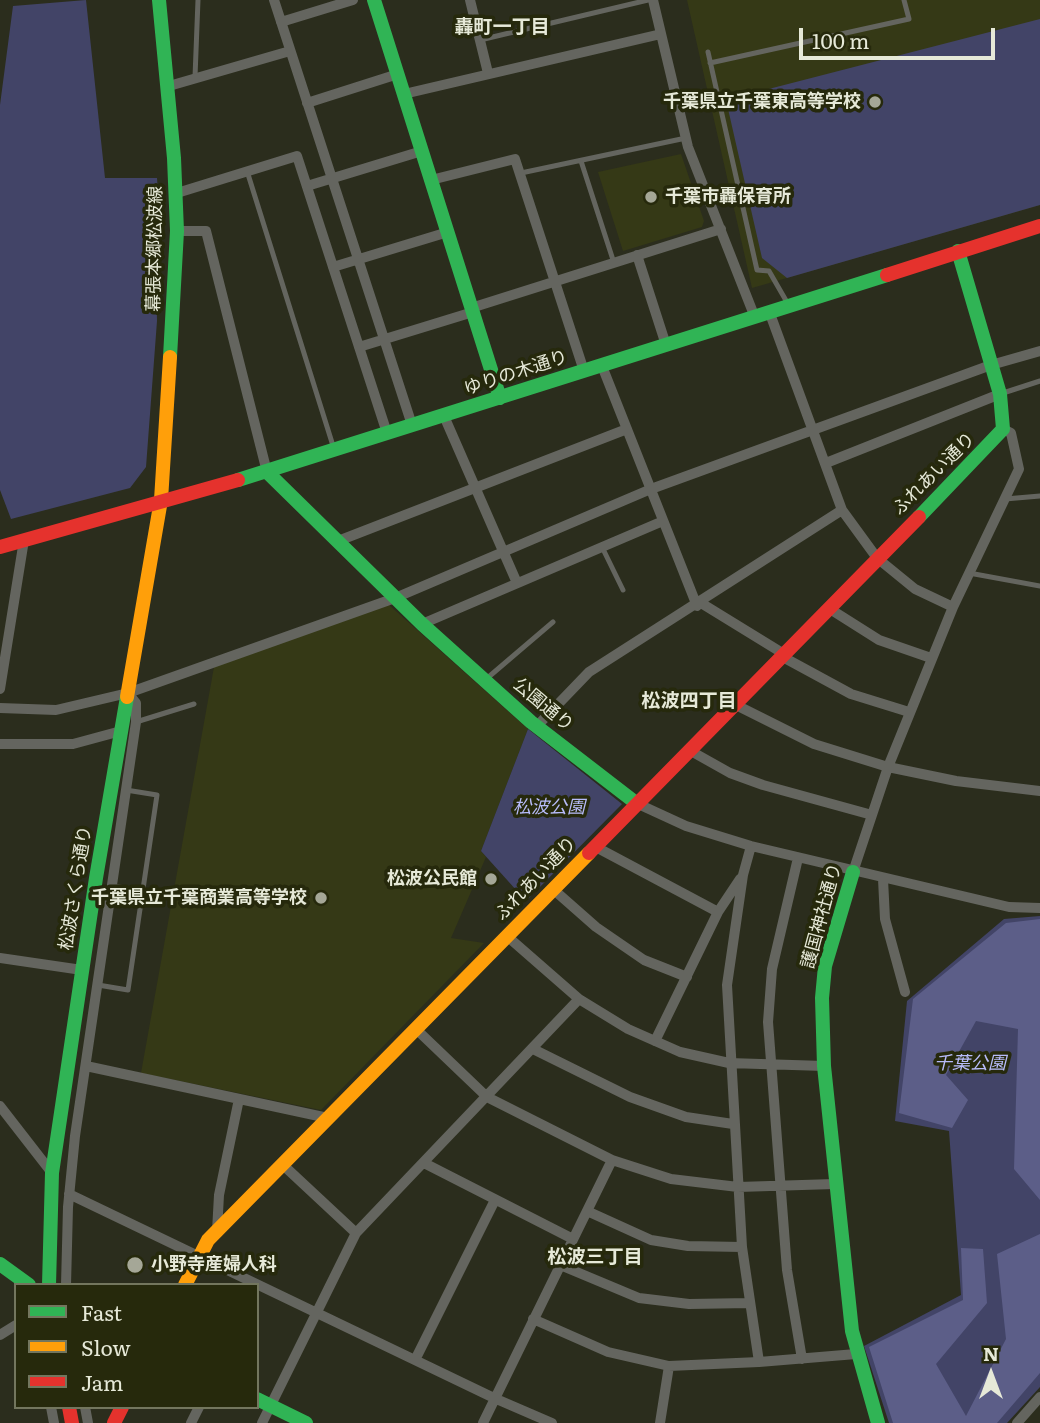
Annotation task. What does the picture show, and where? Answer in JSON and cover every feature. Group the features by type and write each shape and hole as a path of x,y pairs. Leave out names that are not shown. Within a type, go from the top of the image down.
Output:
{"street":[{"name":"幕張本郷松波線","path":"159,0 177,193 161,500"},
{"path":"274,0 412,425"},
{"path":"281,22 353,0"},
{"path":"374,0 500,398"},
{"path":"470,0 488,73"},
{"path":"651,0 686,138 754,315"},
{"path":"404,94 661,34"},
{"path":"169,86 195,81 290,51"},
{"path":"307,103 398,74"},
{"path":"307,186 422,151"},
{"path":"177,193 297,156 387,433"},
{"path":"431,180 515,159 584,371"},
{"name":"ゆりの木通り","path":"0,547 267,472 1040,226"},
{"path":"359,347 721,229"},
{"path":"177,231 206,232 267,472"},
{"path":"333,267 447,232"},
{"path":"958,251 1000,394 1003,429"},
{"path":"637,255 666,345"},
{"path":"769,311 815,429 842,510 877,558 915,589 953,607"},
{"path":"0,708 56,710 128,693 395,598 651,489 991,365 1040,351"},
{"path":"602,366 699,604 852,694 909,712"},
{"path":"826,463 1000,394"},
{"path":"444,416 517,583"},
{"path":"338,541 627,429"},
{"name":"護国神社通り","path":"878,1423 856,1353 834,1184 824,1066 822,998 825,966 853,872 909,712 953,607 1019,469 1011,433 1003,429"},
{"name":"ふれあい通り","path":"186,1283 200,1255 217,1231 417,1030 688,750 830,609 1003,429"},
{"name":"公園通り","path":"267,472 422,624 537,726 636,803 685,826 751,846 1009,907 1040,908"},
{"name":"松波さくら通り","path":"49,1283 52,1173 82,970 161,500"},
{"path":"537,726 589,672 842,510"},
{"path":"422,624 663,521"},
{"path":"0,689 24,540"},
{"path":"830,609 879,639 931,658"},
{"path":"66,1283 69,1194 136,722 136,703 128,693"},
{"path":"734,704 773,726 814,744 888,767 956,781 1040,791"},
{"path":"0,744 73,744 121,731"},
{"path":"688,750 730,773 763,785 872,815"},
{"path":"594,846 718,912"},
{"path":"751,846 743,875 727,985 729,1063 742,1247 759,1362"},
{"path":"798,858 772,969 768,1022 787,1270 802,1359"},
{"path":"655,1041 718,912 743,875"},
{"path":"883,879 885,919 905,992"},
{"path":"554,890 596,927 644,960 687,977"},
{"path":"508,937 579,999 680,1052 729,1063 824,1066"},
{"path":"0,958 82,970"},
{"path":"262,1423 264,1402 316,1312 356,1233 579,999"},
{"path":"417,1030 487,1097 612,1160 671,1179 738,1187 834,1184"},
{"path":"533,1049 630,1097 686,1117 733,1124"},
{"path":"86,1066 328,1118"},
{"path":"217,1231 219,1195 239,1099"},
{"path":"0,1106 52,1173"},
{"path":"483,1423 612,1160"},
{"path":"424,1163 573,1239"},
{"path":"282,1164 356,1233"},
{"path":"69,1194 257,1283"},
{"path":"415,1360 495,1200"},
{"path":"587,1211 651,1240 688,1246 742,1247"},
{"path":"0,1264 26,1283"},
{"path":"560,1265 639,1298 689,1304 750,1303"},
{"path":"259,1284 494,1398 552,1423"},
{"path":"533,1320 608,1352 669,1366 759,1362 856,1353"},
{"path":"660,1423 669,1366"},
{"path":"1017,1423 1040,1397"},
{"path":"264,1402 306,1423"}],"lane":[{"path":"195,81 198,0"},
{"path":"480,40 651,0"},
{"path":"710,63 909,19 904,0"},
{"path":"708,52 757,270 769,271 788,304"},
{"path":"521,173 572,160 581,161 686,138"},
{"path":"581,161 614,263"},
{"path":"247,171 334,450"},
{"path":"1000,394 1040,381"},
{"path":"1004,499 1040,496"},
{"path":"602,547 623,590"},
{"path":"969,573 1040,586"},
{"path":"485,680 553,622"},
{"path":"136,722 194,704"},
{"path":"97,985 128,990 157,795 126,790"},
{"path":"112,887 166,894"}],"shaded area":[{"name":"千葉県立千葉東高等学校","path":"687,0 1040,0 1040,205 752,288"},
{"name":"千葉市轟保育所","path":"681,154 704,221 702,227 623,251 598,172"},
{"name":"千葉県立千葉商業高等学校","path":"388,604 528,729 481,851 486,857 451,938 484,943 321,1110 141,1073 214,667"},
{"path":"1040,919 1040,1200 1014,1169 1018,1029 976,1021 946,1075 968,1100 952,1128 899,1113 913,999 1006,923"},
{"path":"1040,1234 1040,1373 997,1423 893,1423 869,1347 963,1300 961,1248 983,1249 987,1303 936,1364 966,1416 1006,1339 997,1254"}],"green space":[{"path":"86,0 105,178 157,178 160,222 156,265 157,321 146,467 130,488 11,519 0,490 0,105 13,6"},
{"name":"千葉県立千葉東高等学校","path":"1040,19 1040,205 787,278 762,258 726,100"},
{"name":"松波公園","path":"528,729 622,804 526,901 481,851"},
{"name":"千葉公園","path":"1040,916 1040,1387 1007,1423 889,1423 864,1346 961,1295 949,1131 895,1121 907,1001 1004,919"}],"traffic: fast":[{"path":"159,0 174,158 177,231 170,357"},
{"path":"374,0 500,398"},
{"path":"919,517 1003,429 1000,394 958,251"},
{"path":"238,480 887,275"},
{"path":"267,472 422,624 531,722 636,803"},
{"path":"49,1283 52,1173 96,878 127,697"},
{"path":"853,872 825,966 822,998 824,1066 852,1331 878,1423"},
{"path":"0,1264 26,1283"},
{"path":"259,1400 306,1423"}],"traffic: slow":[{"path":"127,697 161,500 170,357"},
{"path":"186,1283 208,1240 589,853"}],"traffic: jam":[{"path":"887,275 1040,226"},
{"path":"0,547 238,480"},
{"path":"589,853 919,517"},
{"path":"69,1409 72,1423"},
{"path":"114,1423 121,1409"}],"place":[{"name":"千葉県立千葉東高等学校","path":"875,102"},
{"name":"千葉市轟保育所","path":"651,197"},
{"name":"松波公民館","path":"491,879"},
{"name":"千葉県立千葉商業高等学校","path":"321,898"},
{"name":"小野寺産婦人科","path":"135,1265"}],"district":[{"name":"轟町一丁目","path":"502,27"},
{"name":"松波四丁目","path":"689,701"},
{"name":"松波三丁目","path":"595,1257"}]}
